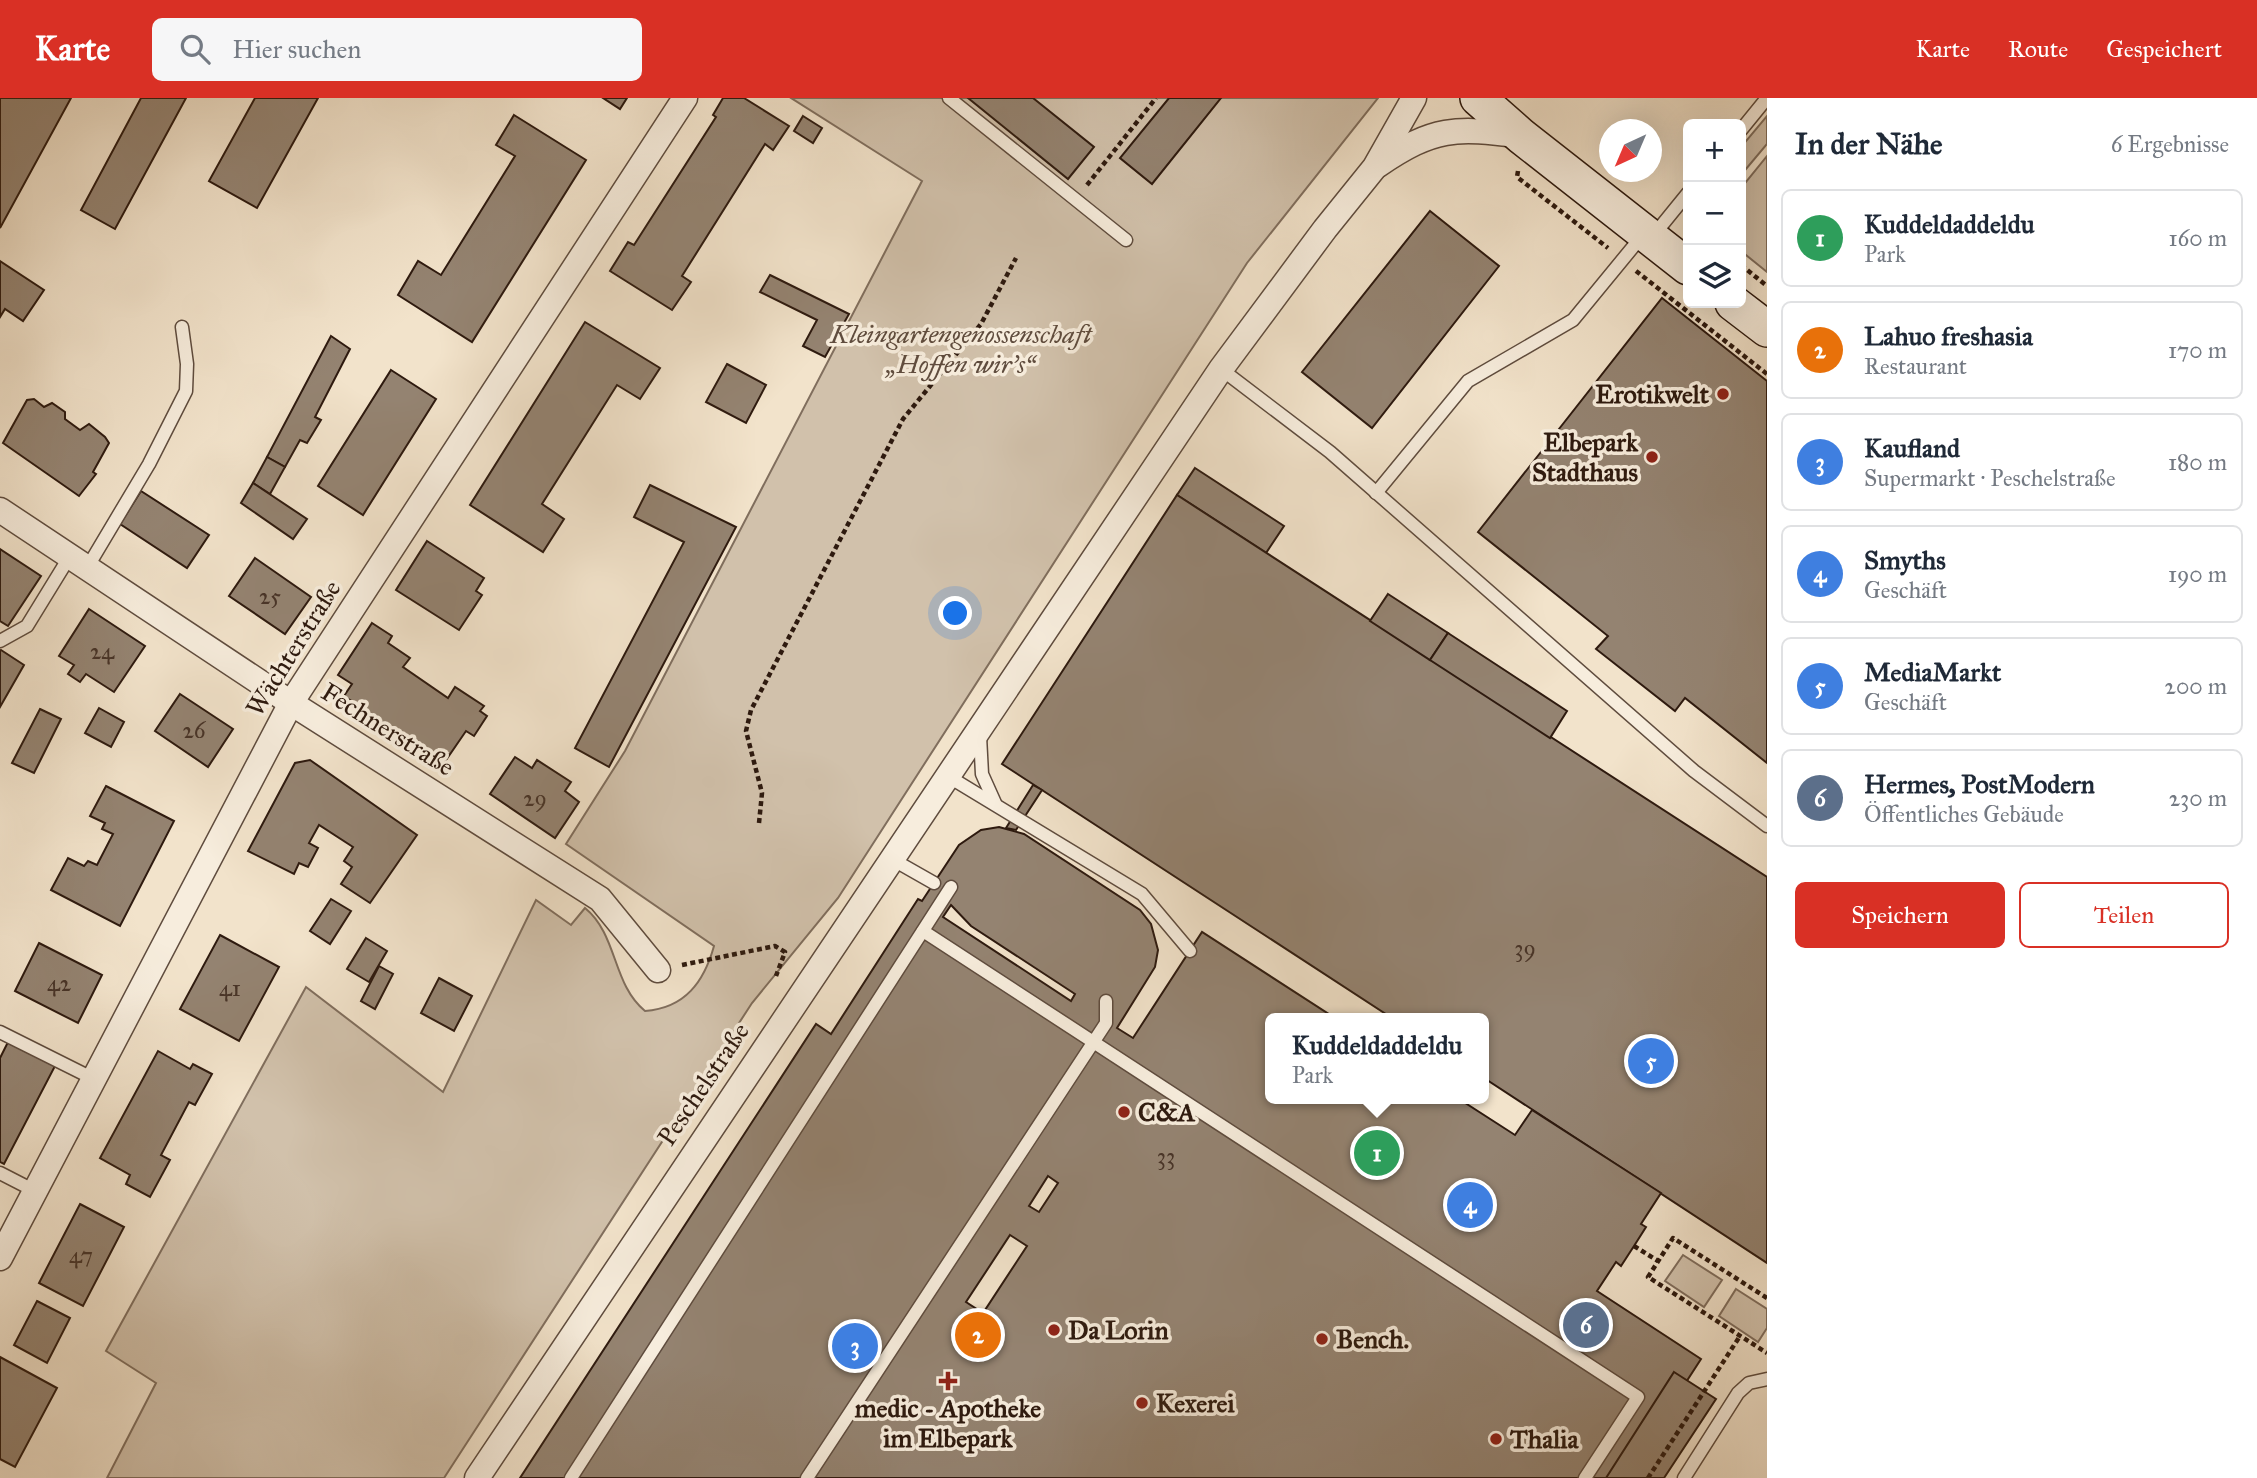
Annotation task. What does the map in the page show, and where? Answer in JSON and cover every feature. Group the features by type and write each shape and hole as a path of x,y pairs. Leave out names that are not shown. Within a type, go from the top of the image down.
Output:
{"main road":[{"path":"1478,98 1521,136 1683,263"},
{"path":"1740,308 1767,329"}],"street":[{"name":"Wächterstraße","path":"0,1258 291,703 685,98"},
{"path":"1375,167 1414,98"},
{"path":"1375,167 1407,145 1432,134 1476,130 1521,136"},
{"name":"Peschelstraße","path":"477,1478 890,858 1221,369 1325,229 1375,167"},
{"name":"Fechnerstraße","path":"0,510 291,703 600,899 658,970"}],"lane":[{"path":"949,98 1126,240"},
{"path":"1746,124 1767,98"},
{"path":"1376,493 1468,381 1573,320 1683,198"},
{"path":"0,641 27,626 79,562 149,464 186,391 187,364 182,327"},
{"path":"1221,369 1330,452 1694,771 1767,826"},
{"path":"980,725 982,774 995,803"},
{"path":"946,775 1142,894 1190,951"},
{"path":"890,858 934,883"},
{"path":"571,1478 951,887"},
{"path":"923,931 1092,1044 1638,1397 1585,1478"},
{"path":"807,1478 1092,1044 1105,1023 1106,1001"},
{"path":"0,1032 94,1079"},
{"path":"0,1173 35,1191"},
{"path":"1684,1478 1738,1394 1749,1383 1767,1379"}],"path":[{"path":"1076,198 1157,98"},
{"path":"759,823 762,793 746,731 751,710 903,419 981,324 1016,258"},
{"path":"1746,269 1767,286"},
{"path":"658,970 775,946 785,952 776,976"},
{"path":"1767,1298 1673,1238 1648,1277 1767,1353"},
{"path":"1634,1246 1658,1261"},
{"path":"1648,1478 1740,1336"}],"green space":[{"name":"Kleingartengenossenschaft „Hoffen wir's“","path":"791,98 1378,98 1247,263 838,898 752,1003 444,1478 107,1478 156,1383 106,1351 306,987 443,1092 536,900 571,925 585,908 596,919 626,987 645,1011 659,1009 682,999 705,971 714,946 566,844 625,751 922,181"},
{"path":"1767,116 1767,144 1746,169 1746,141"},
{"path":"1767,156 1767,272 1746,255 1746,182"},
{"path":"1683,1255 1722,1280 1704,1307 1665,1281"},
{"path":"1736,1289 1767,1309 1767,1328 1758,1342 1719,1316"}],"building":[{"path":"0,98 71,98 0,228"},
{"path":"141,98 186,98 115,229 81,210"},
{"path":"255,98 318,98 257,208 209,181"},
{"path":"603,98 627,98 620,109"},
{"path":"723,98 744,98 789,126 773,150 765,144 682,276 691,282 672,310 610,271 628,242 634,245 716,117 713,115"},
{"path":"968,98 1033,98 1094,147 1068,179"},
{"path":"1169,98 1221,98 1152,184 1120,158"},
{"path":"514,115 586,160 472,342 398,295 418,261 441,275 515,156 496,145"},
{"path":"803,116 822,128 813,143 794,131"},
{"path":"1430,211 1499,266 1372,428 1302,372"},
{"path":"0,261 44,290 23,321 5,309 0,317"},
{"path":"770,275 849,314 825,357 803,346 817,320 760,292"},
{"name":"Elbepark Stadthaus","path":"1662,298 1767,381 1767,763 1685,698 1675,711 1596,649 1608,636 1478,532"},
{"path":"585,322 660,368 640,399 617,385 542,504 564,519 543,552 470,505"},
{"path":"331,336 350,349 315,417 321,420 307,443 300,440 285,467 267,457"},
{"path":"727,364 766,385 746,423 706,402"},
{"path":"391,370 436,399 363,515 318,486"},
{"path":"34,399 44,407 52,403 65,412 65,419 80,430 89,424 109,443 93,472 96,474 79,496 3,443 27,400"},
{"path":"267,457 285,467 270,494 253,483"},
{"path":"1195,468 1284,526 1266,553 1177,495"},
{"path":"253,483 307,519 293,539 241,503"},
{"path":"650,485 736,527 609,767 575,748 684,542 634,517"},
{"path":"141,491 209,535 187,568 120,524"},
{"path":"1177,495 1767,877 1767,1263 1489,1081 1489,1013 1384,1013 1002,764"},
{"path":"427,541 484,578 476,591 482,595 459,630 396,590"},
{"path":"0,549 41,576 8,626 0,621"},
{"path":"255,558 311,597 285,634 229,596"},
{"path":"1388,594 1448,633 1430,660 1370,621"},
{"path":"89,609 145,646 114,692 86,674 80,682 68,674 74,665 59,656"},
{"path":"372,623 392,636 388,643 410,658 403,667 448,698 455,687 484,706 480,711 487,716 474,736 466,731 444,763 344,696 352,684 338,675"},
{"path":"1448,633 1567,711 1550,738 1430,660"},
{"path":"0,651 24,665 0,707"},
{"path":"180,694 233,729 208,767 155,731"},
{"path":"99,708 124,722 111,747 85,733"},
{"path":"40,709 61,719 34,773 12,763"},
{"path":"515,757 532,768 537,760 571,782 565,791 579,802 555,838 490,794"},
{"path":"310,760 417,835 370,903 341,884 352,867 344,861 353,847 319,825 309,843 318,848 308,867 299,863 294,874 248,851 295,763"},
{"path":"1033,785 1042,790 1016,830 1006,828"},
{"path":"106,786 174,821 120,926 51,890 68,858 84,866 88,861 97,865 113,834 102,829 105,823 90,816"},
{"path":"999,827 1024,834 1140,910 1151,924 1158,950 1155,967 1117,1028 1133,1038 1202,932 1327,1013 1265,1013 1265,1104 1467,1104 1515,1135 1532,1110 1661,1193 1641,1224 1646,1227 1621,1266 1616,1262 1597,1291 1701,1359 1624,1478 520,1478 816,1024 831,1034 918,899 922,901 959,845 981,830","holes":["951,905 971,926 1075,994 1071,1001 943,917","1048,1176 1058,1183 1039,1212 1029,1206","1010,1235 1027,1246 983,1313 966,1302"]},
{"path":"331,899 351,911 330,944 310,931"},
{"path":"220,935 279,967 239,1041 180,1009"},
{"path":"366,938 387,951 369,982 347,969"},
{"path":"39,943 102,975 78,1023 15,991"},
{"path":"379,966 393,974 375,1009 361,1001"},
{"path":"439,978 472,996 454,1031 421,1013"},
{"path":"8,1042 55,1066 4,1164 0,1162 0,1058"},
{"path":"158,1051 190,1069 193,1064 212,1074 195,1105 189,1102 161,1155 170,1160 150,1197 126,1184 130,1175 100,1158"},
{"path":"80,1204 124,1227 83,1306 39,1283"},
{"path":"37,1301 70,1318 47,1363 14,1345"},
{"path":"0,1357 57,1388 15,1467 0,1459"},
{"path":"1674,1372 1716,1399 1664,1478 1606,1478"}],"place":[{"name":"Erotikwelt","path":"1723,394"},
{"name":"Elbepark Stadthaus","path":"1652,457"},
{"name":"MediaMarkt","path":"1651,1061"},
{"name":"C&A","path":"1124,1112"},
{"name":"Kuddeldaddeldu","path":"1377,1153"},
{"name":"Smyths","path":"1470,1205"},
{"name":"Hermes, PostModern","path":"1586,1325"},
{"name":"Da Lorin","path":"1054,1330"},
{"name":"Lahuo freshasia","path":"978,1335"},
{"name":"Bench.","path":"1322,1339"},
{"name":"Kaufland","path":"855,1346"},
{"name":"medic - Apotheke im Elbepark","path":"948,1381"},
{"name":"Kexerei","path":"1142,1403"},
{"name":"Thalia","path":"1496,1439"}]}
